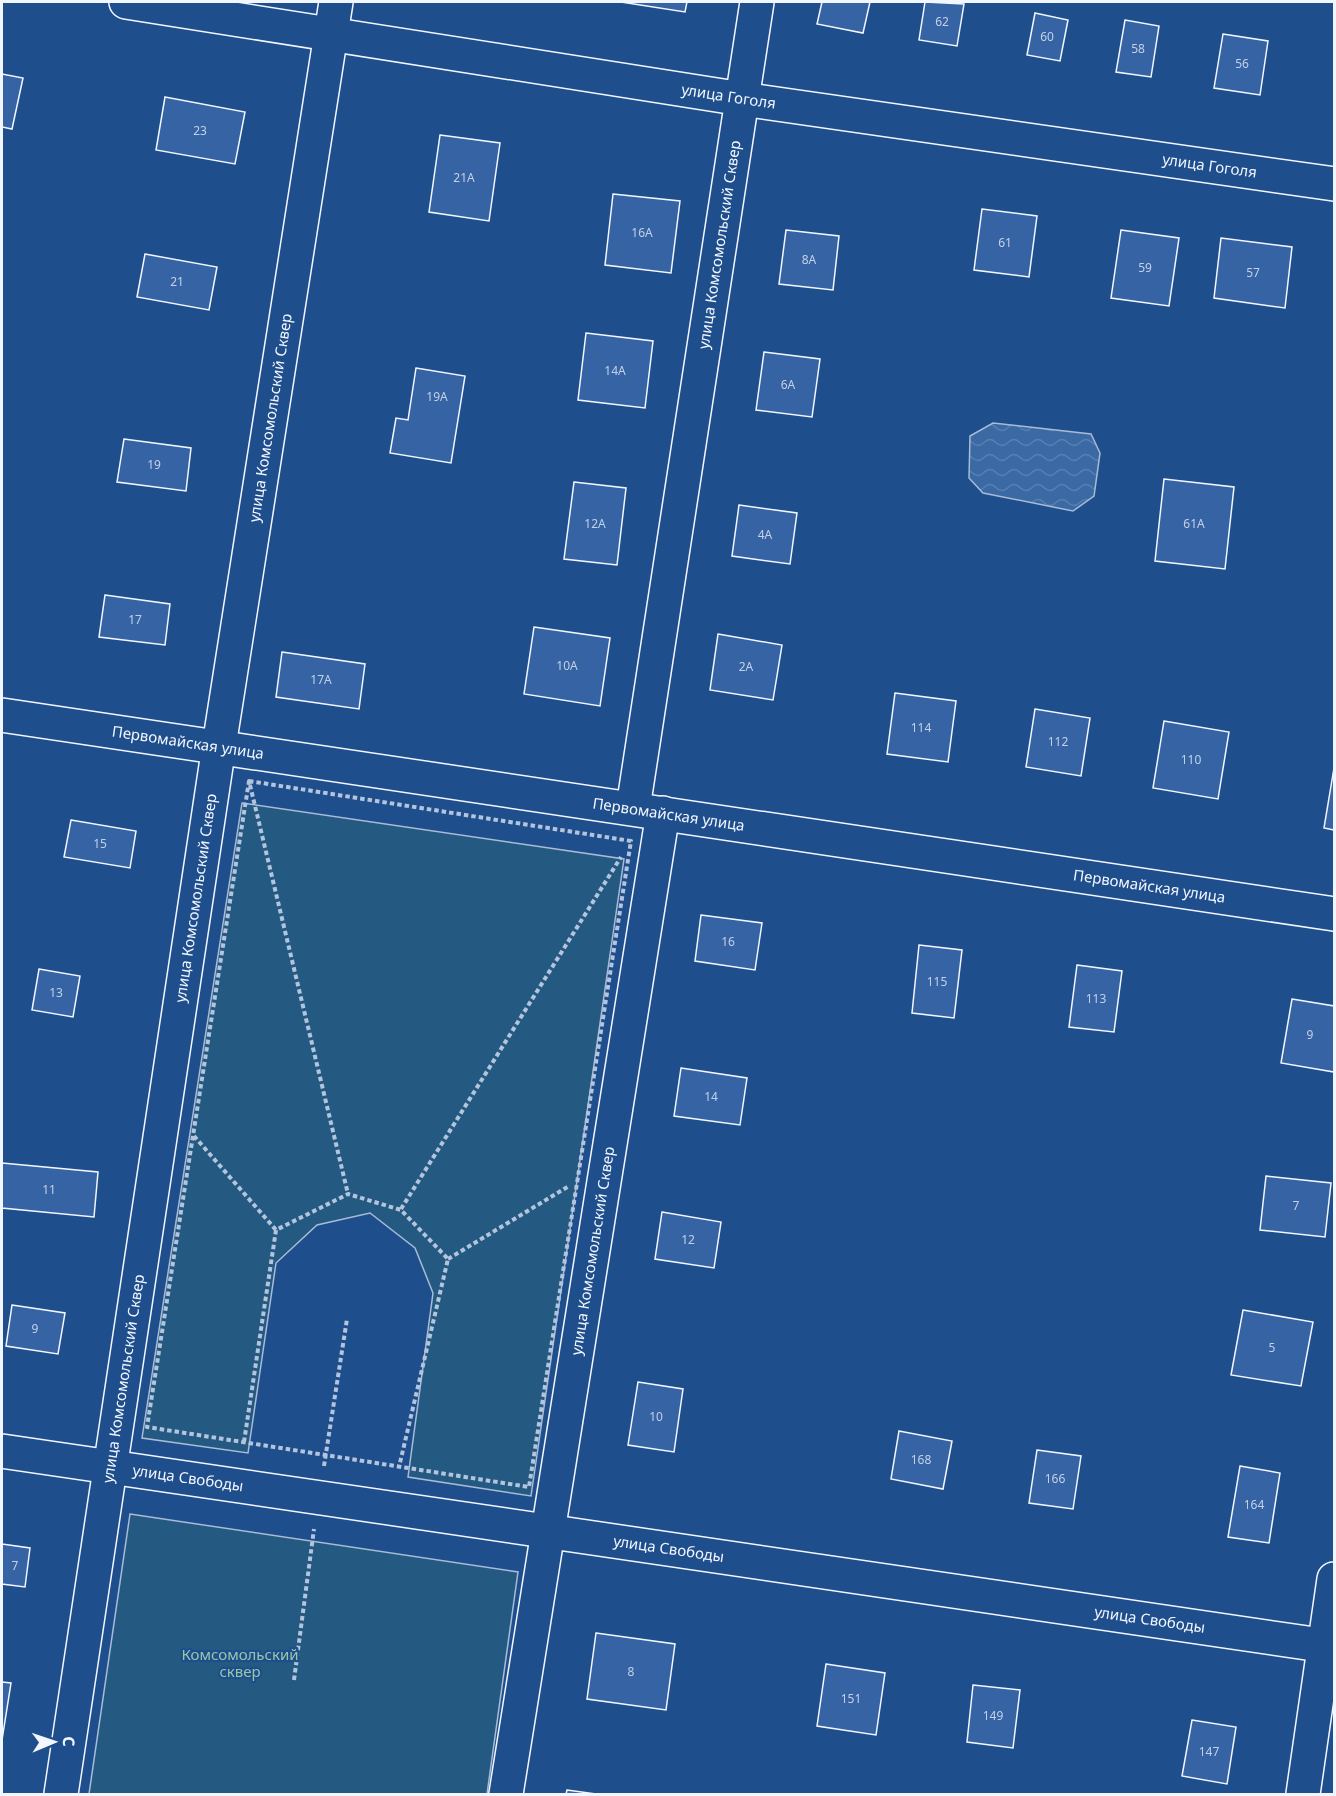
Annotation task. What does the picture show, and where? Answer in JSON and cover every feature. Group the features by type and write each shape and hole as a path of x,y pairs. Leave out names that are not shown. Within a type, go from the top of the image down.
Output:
{"street":[{"name":"улица Гоголя","path":"126,2 742,99 1335,184"},
{"name":"улица Комсомольский Сквер","path":"61,1794 219,746 336,2"},
{"name":"улица Комсомольский Сквер","path":"506,1794 548,1531 757,2"},
{"name":"Первомайская улица","path":"2,715 1335,914"},
{"name":"улица Свободы","path":"2,1451 1329,1646"},
{"path":"1303,1794 1329,1646 1335,1579"}],"path":[{"path":"249,781 631,841"},
{"path":"249,781 147,1427 244,1443 529,1487 631,841"},
{"path":"249,781 348,1194"},
{"path":"400,1210 631,841"},
{"path":"193,1135 276,1230 244,1443"},
{"path":"399,1467 448,1259 577,1181"},
{"path":"276,1230 348,1194 400,1210 448,1259"}],"green space":[{"path":"242,803 624,859 531,1496 408,1477 433,1293 415,1248 370,1213 317,1225 276,1263 248,1453 142,1438"},
{"name":"Комсомольский сквер","path":"130,1514 518,1572 487,1794 89,1794"}],"water":[{"path":"993,423 1091,434 1100,453 1094,496 1073,511 983,493 969,478 970,436"}],"building":[{"path":"621,2 687,2 685,12"},
{"path":"822,2 870,2 863,33 817,24"},
{"path":"925,2 964,4 957,46 919,40"},
{"path":"1035,13 1068,20 1060,61 1027,55"},
{"path":"1125,20 1159,26 1151,77 1116,72"},
{"path":"1223,34 1268,41 1260,95 1214,88"},
{"path":"2,74 23,78 12,129 2,127"},
{"path":"165,97 245,112 235,164 156,150"},
{"path":"440,135 500,143 489,221 429,212"},
{"path":"613,194 680,201 671,273 605,265"},
{"path":"982,209 1037,216 1029,277 974,270"},
{"path":"786,230 839,236 833,290 779,284"},
{"path":"1121,230 1179,238 1169,306 1111,298"},
{"path":"1221,238 1292,247 1285,308 1214,298"},
{"path":"145,254 217,267 209,310 137,297"},
{"path":"586,333 653,341 645,408 578,400"},
{"path":"764,352 820,359 812,417 756,410"},
{"path":"416,368 465,376 451,463 390,453 396,418 408,420"},
{"path":"124,439 191,448 186,491 117,482"},
{"path":"1164,479 1234,487 1225,569 1155,561"},
{"path":"574,482 626,488 617,565 564,559"},
{"path":"739,505 797,513 790,564 732,556"},
{"path":"105,595 170,604 165,645 99,637"},
{"path":"534,627 610,638 600,706 524,694"},
{"path":"718,634 782,645 773,700 710,690"},
{"path":"282,652 365,664 359,709 276,697"},
{"path":"895,693 956,701 948,762 887,754"},
{"path":"1035,709 1090,718 1081,776 1026,767"},
{"path":"1164,721 1229,732 1218,799 1153,788"},
{"path":"1334,768 1334,830 1324,828"},
{"path":"71,820 136,831 130,868 64,857"},
{"path":"701,915 762,923 755,970 695,961"},
{"path":"919,945 962,950 954,1018 912,1013"},
{"path":"1077,965 1122,971 1114,1032 1069,1027"},
{"path":"39,969 80,976 73,1017 32,1010"},
{"path":"1292,999 1334,1006 1334,1072 1281,1063"},
{"path":"681,1068 747,1078 740,1125 674,1116"},
{"path":"2,1163 98,1172 94,1217 2,1208"},
{"path":"1266,1176 1331,1183 1325,1237 1260,1230"},
{"path":"662,1212 721,1222 714,1268 655,1259"},
{"path":"12,1305 65,1313 58,1354 6,1346"},
{"path":"1243,1310 1313,1322 1301,1386 1231,1375"},
{"path":"638,1382 683,1389 674,1452 628,1445"},
{"path":"899,1431 952,1441 943,1489 891,1479"},
{"path":"1037,1450 1081,1456 1073,1509 1029,1503"},
{"path":"1240,1466 1280,1473 1269,1543 1228,1537"},
{"path":"2,1544 30,1548 25,1587 2,1584"},
{"path":"596,1633 675,1644 666,1710 587,1699"},
{"path":"826,1664 885,1673 876,1735 817,1726"},
{"path":"2,1682 11,1683 2,1740"},
{"path":"973,1685 1020,1690 1013,1748 967,1742"},
{"path":"1192,1720 1236,1727 1227,1784 1182,1776"},
{"path":"567,1790 596,1794 566,1794"}]}
